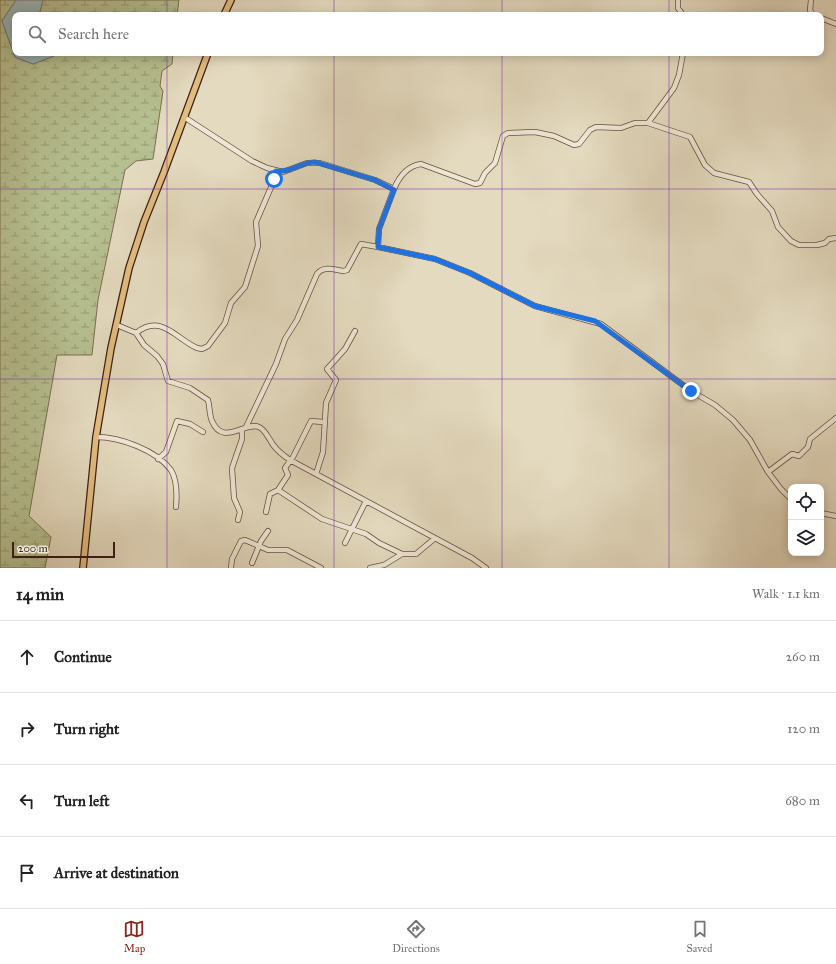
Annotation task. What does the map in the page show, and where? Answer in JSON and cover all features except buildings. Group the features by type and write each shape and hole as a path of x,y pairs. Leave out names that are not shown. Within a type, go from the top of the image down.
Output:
{"main road":[{"path":"225,12 231,0"},
{"path":"83,568 96,437 111,348 129,268 144,222 207,56"}],"street":[{"path":"678,0 678,8 681,12"},
{"path":"811,0 811,12"},
{"path":"824,19 836,24"},
{"path":"648,122 674,88 679,76 682,56"},
{"path":"184,118 252,161 276,171 289,171 307,163 320,163 375,180 394,190"},
{"path":"378,247 379,229 394,190 403,174 416,165 421,164 475,184 480,183 485,173 495,163 503,136 508,133 531,132 547,134 574,145 579,144 590,130 596,127 621,128 635,123 648,122 690,137 705,165 714,173 749,182 772,211 778,227 791,241 799,245 817,245 825,243 830,238 836,238"},
{"path":"136,332 147,326 158,326 169,329 197,348 205,348 208,346 225,323 231,303 245,287 258,246 256,222 272,185 276,171"},
{"path":"238,520 240,512 234,498 232,468 242,439 244,428 276,364 285,339 296,320 317,274 322,269 347,270 359,245 361,244 435,259 470,273 535,306 600,324 691,391 734,420 745,433 768,472 781,489 788,495"},
{"path":"117,324 136,332 144,345 160,359 168,381 190,388 208,400 213,422 218,429 225,432 231,432 255,426 263,430 274,447 290,460 434,539 472,558 486,568"},
{"path":"316,474 323,452 323,422 326,403 336,380 327,369 345,349 355,331"},
{"path":"768,472 792,454 799,456 808,447 810,439 836,418"},
{"path":"158,459 166,452 177,421 190,424 204,432"},
{"path":"266,512 269,497 272,492 278,490 288,475 285,469 311,421 323,422"},
{"path":"96,437 111,438 134,444 158,459 170,470 173,475 177,494 176,507"},
{"path":"278,490 322,519 353,528 402,554 416,554 434,539"},
{"path":"345,543 366,501"},
{"path":"824,514 836,516"},
{"path":"252,564 268,531"},
{"path":"231,568 235,551 241,541 247,540 259,547 272,551 288,550 321,568"},
{"path":"370,568 384,565 402,554"}],"green space":[{"path":"0,0 16,0 2,21 12,49 12,56 33,64 54,56 173,56 172,64 162,71 160,86 163,91 153,159 136,161 125,170 98,300 92,355 57,355 29,516 51,537 45,568 0,568"},
{"path":"43,0 179,0 177,12 40,12"}],"water":[{"path":"16,0 43,0 40,12 12,12 12,49 2,21"},
{"path":"15,56 54,56 33,64"}],"route":[{"path":"274,179 276,171 289,171 307,163 315,162 375,180 394,190 379,229 377,242 378,247 397,253 424,256 435,259 470,273 535,306 558,313 595,321 607,328 616,337 691,391"}]}
